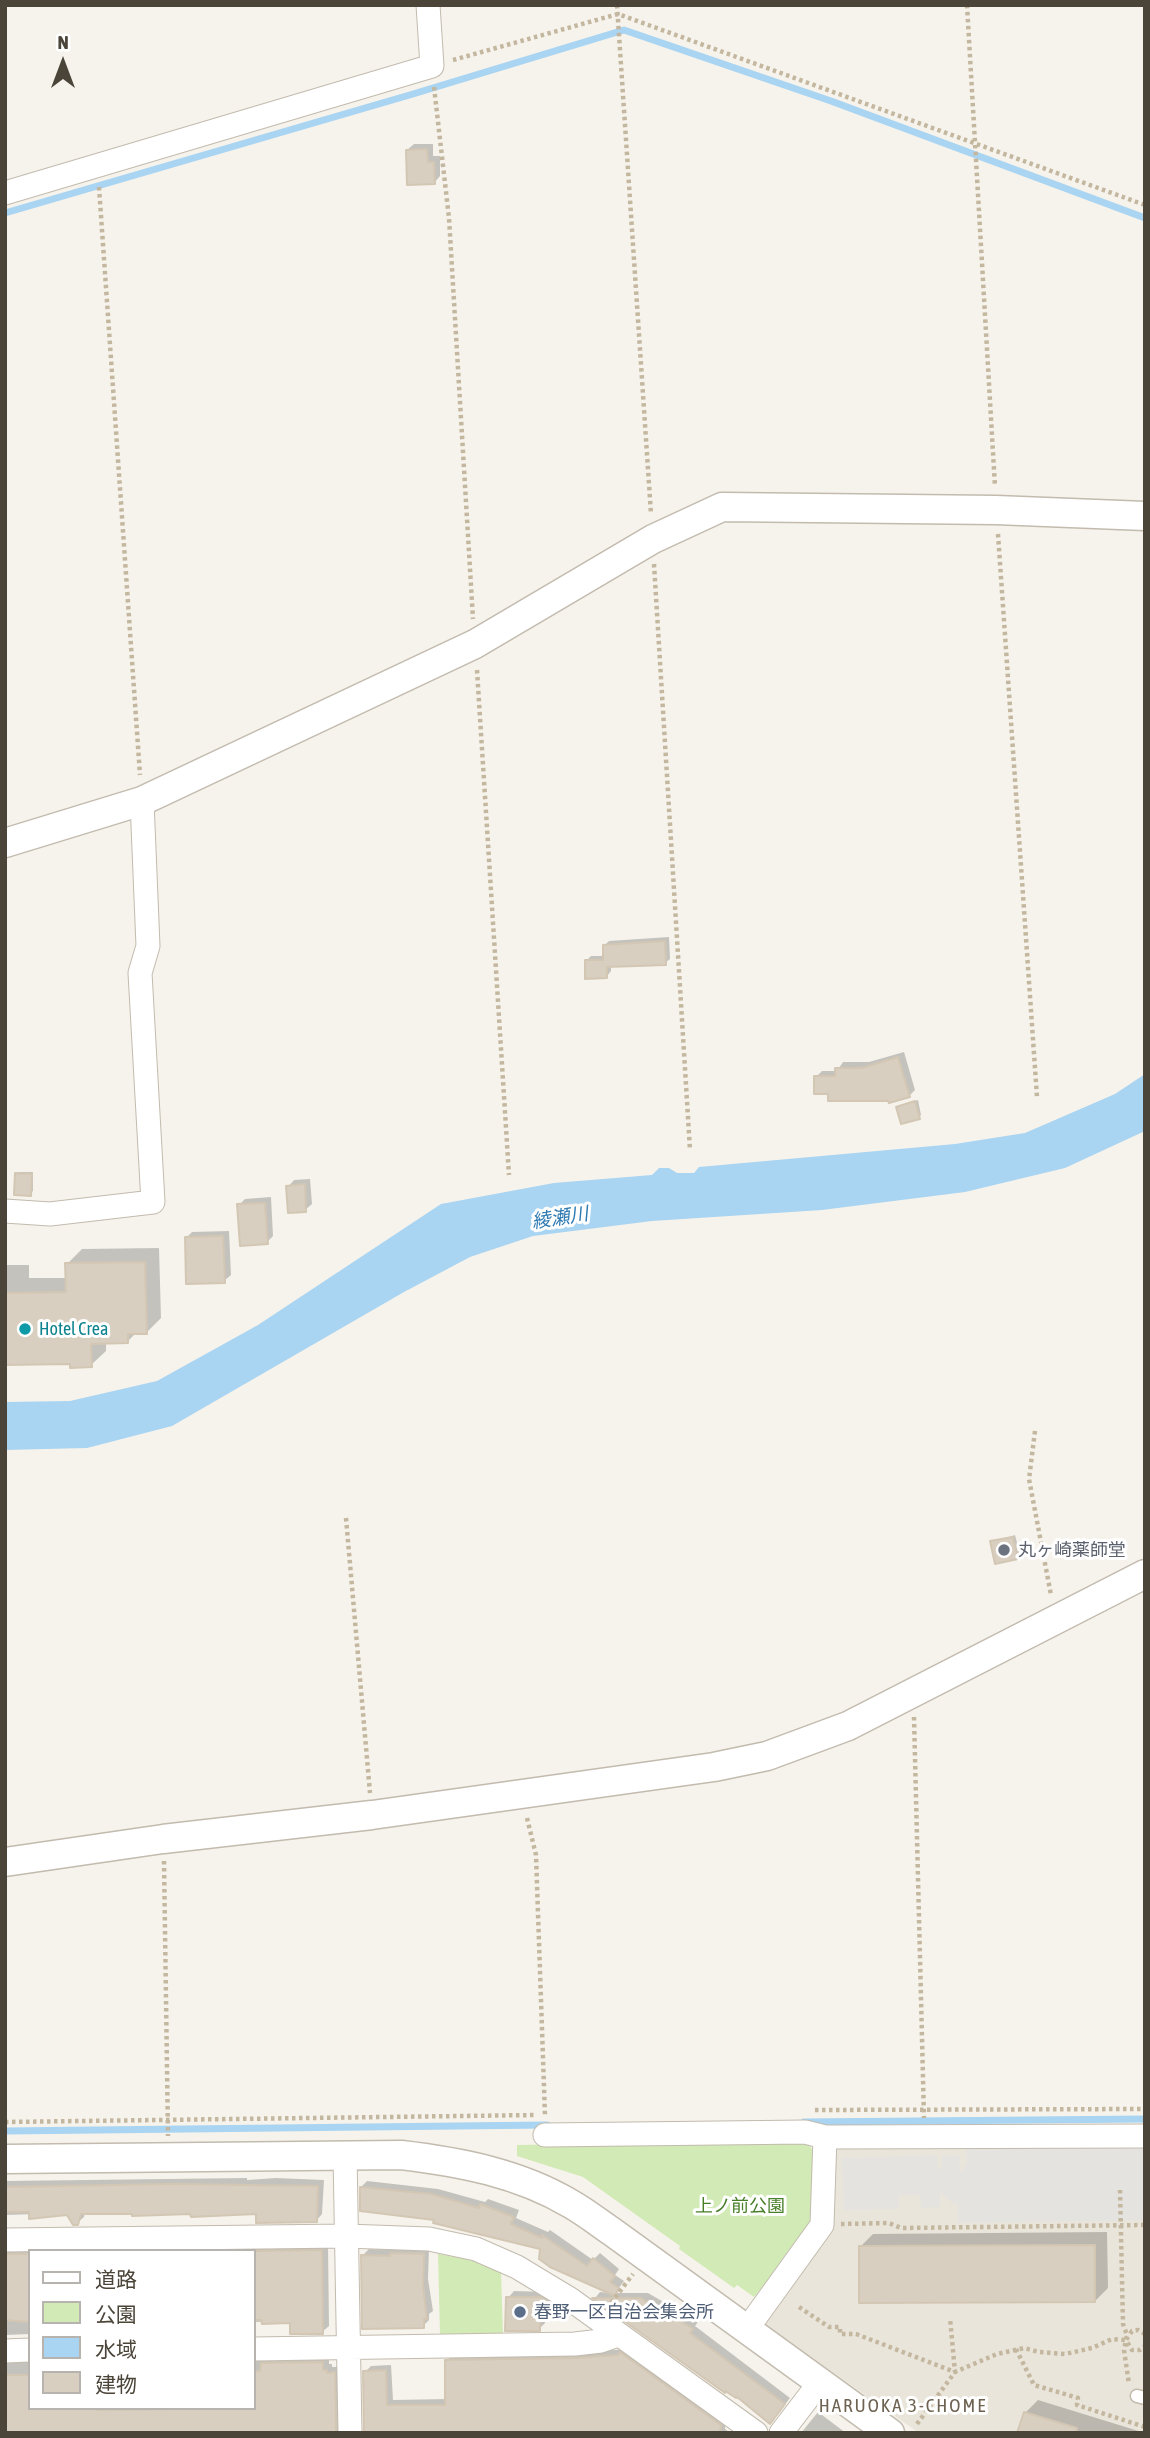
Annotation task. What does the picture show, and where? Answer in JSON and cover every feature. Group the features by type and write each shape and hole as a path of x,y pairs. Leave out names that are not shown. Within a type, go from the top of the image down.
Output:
{"street":[{"path":"5,193 432,65 428,5"},
{"path":"5,843 142,801 475,644 653,539 722,507 996,510 1145,516"},
{"path":"5,1211 50,1213 153,1202 140,973 148,946 142,801"},
{"path":"5,1862 163,1839 372,1815 714,1767 767,1756 848,1726 1145,1574"},
{"path":"545,2136 805,2132 825,2137 1145,2136"},
{"path":"747,2329 822,2225 825,2137"},
{"path":"345,2154 350,2433"},
{"path":"5,2159 401,2155 450,2160 490,2170 569,2203 890,2433"},
{"path":"5,2240 346,2236 429,2239 476,2249 517,2267 570,2299 756,2433"},
{"path":"256,2349 575,2344 600,2341 618,2335"},
{"path":"5,2351 28,2350"},
{"path":"781,2433 820,2382"}],"path":[{"path":"617,5 690,1150"},
{"path":"967,5 996,510 1037,1097"},
{"path":"432,65 618,15 1145,205"},
{"path":"100,200 142,801"},
{"path":"1035,1431 1029,1479 1056,1620"},
{"path":"346,1518 372,1815"},
{"path":"907,1696 914,1718 924,2136"},
{"path":"521,1793 536,1855 545,2136"},
{"path":"163,1839 169,2157"},
{"path":"1120,2190 1123,2324 1129,2348 1144,2349"},
{"path":"841,2224 890,2223 901,2228 1145,2225"},
{"path":"606,2310 635,2270"},
{"path":"799,2307 830,2327 841,2327 841,2334 856,2334 955,2372"},
{"path":"950,2318 955,2372"},
{"path":"917,2424 955,2372 997,2354 1024,2348 1065,2354 1092,2348 1112,2339 1126,2338 1135,2330 1145,2334"},
{"path":"1126,2338 1124,2350 1130,2389 1141,2397"},
{"path":"1016,2349 1034,2385 1078,2398 1077,2405 1145,2427"}],"shaded area":[{"path":"1145,2143 1145,2433 919,2433 764,2324 834,2227 835,2146"},
{"path":"1145,2146 1145,2220 958,2223 958,2204 954,2204 940,2192 940,2207 921,2208 920,2195 899,2195 899,2209 844,2210 842,2158 937,2155 938,2171 942,2168 942,2155 960,2156 959,2169 963,2173 964,2166 967,2165 966,2148"}],"green space":[{"name":"上ノ前公園","path":"804,2140 812,2149 816,2149 817,2218 802,2233 782,2259 784,2262 754,2297 737,2285 734,2288 583,2177 517,2156 517,2145"},
{"path":"438,2254 471,2260 501,2273 503,2333 440,2335"}],"water":[{"name":"綾瀬川","path":"1145,1074 1145,1131 1065,1168 965,1192 822,1210 652,1221 533,1236 470,1257 404,1292 172,1426 87,1448 5,1450 5,1402 70,1401 157,1381 258,1325 441,1204 554,1183 652,1175 659,1168 669,1168 677,1173 694,1173 699,1167 955,1144 1025,1133 1115,1094"}],"building":[{"path":"427,149 428,162 434,162 435,184 407,185 406,150"},
{"path":"665,941 666,965 607,967 607,978 585,979 585,960 603,960 603,945"},
{"path":"898,1057 910,1097 889,1103 828,1101 828,1094 814,1094 814,1076 835,1076 835,1068 862,1068"},
{"path":"915,1101 920,1119 901,1124 896,1107"},
{"path":"15,1173 32,1174 31,1196 14,1195"},
{"path":"305,1184 306,1212 288,1213 286,1186"},
{"path":"265,1203 268,1244 240,1246 237,1204"},
{"path":"223,1236 225,1283 186,1284 185,1237"},
{"path":"145,1262 147,1334 128,1334 128,1343 91,1344 92,1367 70,1368 70,1364 5,1365 5,1293 66,1292 65,1263"},
{"name":"丸ヶ崎薬師堂","path":"1013,1537 1018,1559 995,1564 990,1541"},
{"path":"171,2184 318,2186 317,2222 256,2223 256,2214 191,2217 190,2214 81,2214 78,2225 73,2225 67,2215 29,2219 29,2212 5,2212 5,2187"},
{"path":"360,2187 431,2194 479,2208 480,2204 514,2217 511,2224 542,2238 542,2235 587,2266 593,2258 615,2276 610,2282 619,2288 615,2296 550,2267 539,2259 540,2249 433,2223 434,2220 360,2211"},
{"path":"1095,2245 1095,2302 859,2303 859,2246"},
{"path":"322,2250 323,2334 290,2334 290,2323 262,2324 261,2320 256,2320 256,2251"},
{"path":"390,2253 424,2254 423,2286 427,2319 424,2319 424,2328 362,2329 361,2255 390,2256"},
{"path":"5,2254 28,2254 28,2322 5,2320"},
{"path":"506,2297 540,2297 551,2304 551,2318 540,2317 540,2331 505,2331"},
{"path":"592,2298 641,2298 665,2314 667,2312 693,2329 690,2333 785,2404 770,2424 737,2397 725,2393"},
{"path":"620,2352 721,2425 720,2433 364,2433 363,2371 386,2370 387,2405 445,2405 445,2360 575,2358 618,2355"},
{"path":"323,2362 323,2370 327,2370 327,2373 335,2372 336,2433 5,2433 5,2375 28,2375 28,2410 256,2410 256,2371 260,2371 261,2363"},
{"path":"1024,2412 1077,2428 1076,2433 1017,2433"}],"waterway":[{"path":"5,213 624,30 831,101 1145,218"},
{"path":"804,2122 1145,2119"},
{"path":"5,2131 547,2125"}],"place":[{"name":"Hotel Crea","path":"25,1329"},
{"name":"丸ヶ崎薬師堂","path":"1004,1550"},
{"name":"春野一区自治会集会所","path":"520,2312"}],"district":[{"name":"HARUOKA 3-CHOME","path":"903,2406"}]}
